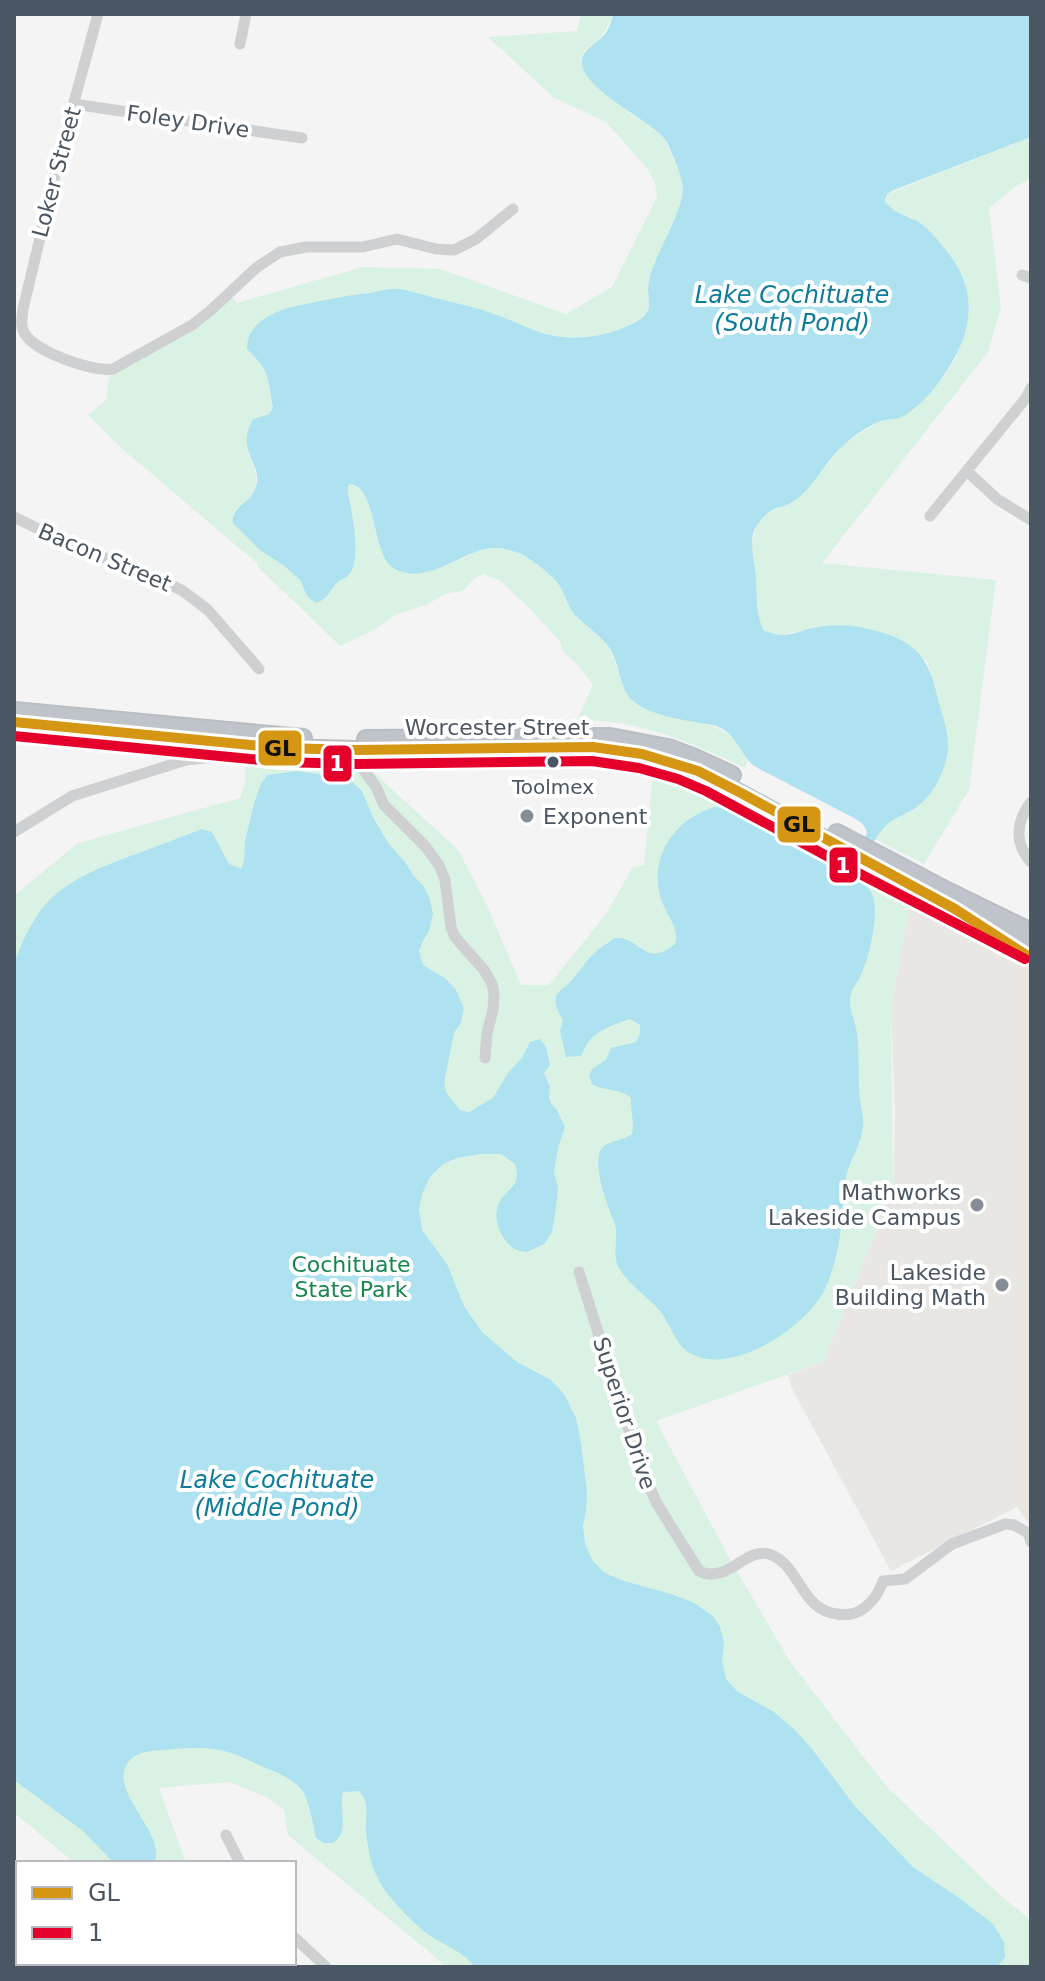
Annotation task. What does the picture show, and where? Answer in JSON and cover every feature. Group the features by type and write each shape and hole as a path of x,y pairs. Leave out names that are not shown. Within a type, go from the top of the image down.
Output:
{"highway":[{"name":"Worcester Street","path":"14,711 296,738 579,736 638,741 668,748 710,764 955,909 1031,947"},
{"name":"Worcester Street","path":"14,722 264,747 357,750 584,747 637,753 705,775 852,847"},
{"name":"Worcester Street","path":"871,858 1031,930"},
{"path":"955,909 1031,958"}],"street":[{"name":"Loker Street","path":"98,14 23,309 23,331 34,344 78,364 96,369 113,369 192,325 256,268 280,252 306,247 363,247 397,239 436,249 454,250 476,239 513,209"},
{"path":"240,44 246,14"},
{"name":"Foley Drive","path":"74,104 302,138"},
{"path":"930,516 1029,395"},
{"path":"968,472 997,499 1031,520"},
{"name":"Bacon Street","path":"14,517 67,543 178,588 208,610 259,669"},
{"path":"357,750 363,770 376,787 384,805 437,860 445,880 455,937 492,984 493,1010 485,1058"},
{"path":"14,832 72,796 186,760 214,757"},
{"path":"1031,802 1018,831 1021,848 1031,862"},
{"name":"Superior Drive","path":"579,1272 649,1489 699,1571 721,1573 759,1553 767,1553 785,1564 819,1609 850,1615 864,1609 873,1600 883,1581 905,1579 952,1544 984,1531 1005,1524 1014,1525 1028,1533 1031,1542"},
{"path":"226,1835 239,1861"},
{"path":"296,1939 326,1967"}],"shaded area":[{"name":"Mathworks Lakeside Campus","path":"910,900 1031,967 1031,1527 1017,1507 891,1571 791,1387 788,1375 823,1362 893,1188 895,1116 891,1008"}],"green space":[{"path":"581,14 613,14 602,35 584,51 602,92 664,138 681,176 682,195 678,210 651,273 647,312 641,319 607,334 586,338 561,337 538,332 482,310 397,289 367,293 247,348 266,373 273,408 269,414 263,415 248,453 255,470 256,485 249,498 235,510 234,523 300,580 307,596 325,598 349,574 355,546 348,494 350,484 359,488 365,496 386,560 401,571 428,571 483,549 499,548 517,552 549,574 563,591 573,612 603,641 611,652 623,685 634,701 665,716 712,726 726,733 738,744 748,761 744,768 663,734 621,723 577,720 593,685 562,650 560,641 530,609 501,581 483,574 463,591 445,594 426,605 397,614 377,628 340,646 258,564 126,452 88,415 106,400 112,374 232,297 237,303 362,267 440,269 566,314 612,287 657,197 655,183 646,167 607,123 553,97 488,37 577,31"},
{"path":"1031,137 1031,178 989,208 1001,308 988,352 822,563 996,580 969,790 924,864 875,839 889,822 917,807 932,790 939,705 927,661 893,636 869,629 841,625 782,635 764,631 758,620 751,548 755,528 769,510 791,503 845,443 881,421 899,418 926,397 956,358 965,334 969,309 912,217 890,207 887,194"},
{"name":"Lake Cochituate (Middle Pond)","path":"243,758 368,761 369,768 458,850 486,903 521,985 549,985 606,914 633,867 644,865 653,775 725,799 910,900 891,1008 893,1188 823,1362 656,1421 732,1563 791,1663 886,1786 1001,1896 1031,1920 1031,1967 447,1967 288,1835 284,1809 264,1796 229,1782 159,1788 185,1861 73,1861 14,1813 14,896 78,843 240,798 246,779"}],"water":[{"name":"Lake Cochituate (South Pond)","path":"613,14 1031,14 1031,137 894,190 885,199 891,208 930,232 963,278 968,299 968,321 955,356 939,382 909,413 881,421 853,437 800,496 766,515 753,536 758,612 764,631 782,635 825,626 852,626 887,634 908,644 929,669 946,728 948,749 942,773 934,788 917,807 884,827 859,875 871,893 875,908 869,950 850,1000 857,1034 863,1126 846,1176 840,1236 829,1281 816,1304 785,1333 745,1354 724,1359 705,1359 683,1348 661,1312 627,1279 617,1263 616,1227 601,1182 598,1161 604,1146 632,1134 631,1098 592,1084 589,1075 593,1068 606,1060 611,1048 636,1042 640,1025 630,1019 612,1025 591,1039 581,1056 566,1057 560,1031 563,1020 556,1006 556,996 596,952 614,939 626,940 651,953 665,951 675,944 675,929 659,892 658,869 671,837 698,814 713,807 729,806 842,868 850,865 867,833 865,828 854,818 754,766 723,729 664,716 631,699 624,689 610,649 575,615 554,579 525,556 489,548 436,569 413,574 402,572 386,560 365,496 359,488 350,484 348,494 355,548 353,568 316,603 307,596 300,580 260,550 233,523 234,514 257,484 248,451 248,431 253,419 269,414 273,408 266,373 247,349 255,326 268,316 311,303 396,289 480,309 560,337 602,335 645,315 649,306 651,274 677,214 682,187 677,165 663,137 603,92 585,73 582,63 584,53 607,31"},
{"name":"Lake Cochituate (Middle Pond)","path":"297,771 351,781 362,791 388,843 424,887 433,914 419,951 423,965 446,979 456,990 464,1008 461,1022 454,1033 444,1083 446,1092 460,1110 469,1112 493,1098 530,1042 540,1039 546,1047 550,1065 544,1073 550,1087 549,1098 565,1127 554,1172 558,1188 552,1232 544,1244 527,1252 519,1251 502,1234 497,1222 497,1209 515,1183 517,1172 515,1164 501,1154 457,1158 443,1164 430,1177 419,1209 422,1230 447,1264 464,1306 482,1332 517,1362 551,1380 564,1394 576,1418 587,1492 583,1526 585,1543 592,1560 605,1573 694,1603 713,1616 724,1642 722,1661 726,1679 738,1692 774,1712 795,1730 854,1805 913,1867 993,1924 1004,1942 1005,1957 997,1967 475,1967 418,1926 382,1886 371,1860 366,1835 366,1803 359,1791 343,1792 341,1832 333,1843 324,1843 316,1838 309,1805 302,1790 281,1774 215,1749 189,1748 142,1753 129,1761 123,1776 129,1797 154,1841 155,1861 112,1861 83,1831 14,1780 14,964 27,932 46,904 79,878 105,866 202,829 212,832 229,864 241,869 254,804 267,775"}],"transit line":[{"name":"GL","path":"14,722 281,748 593,747 642,754 698,771 741,793 955,909 1031,958"},
{"name":"1","path":"14,736 281,762 592,761 639,768 706,791 1025,959"}],"place":[{"name":"Toolmex","path":"553,762"},
{"name":"Exponent","path":"527,816"},
{"name":"Mathworks Lakeside Campus","path":"977,1205"},
{"name":"Lakeside Building Math","path":"1002,1285"}],"park label":[{"name":"Cochituate State Park","path":"351,1276"}]}
